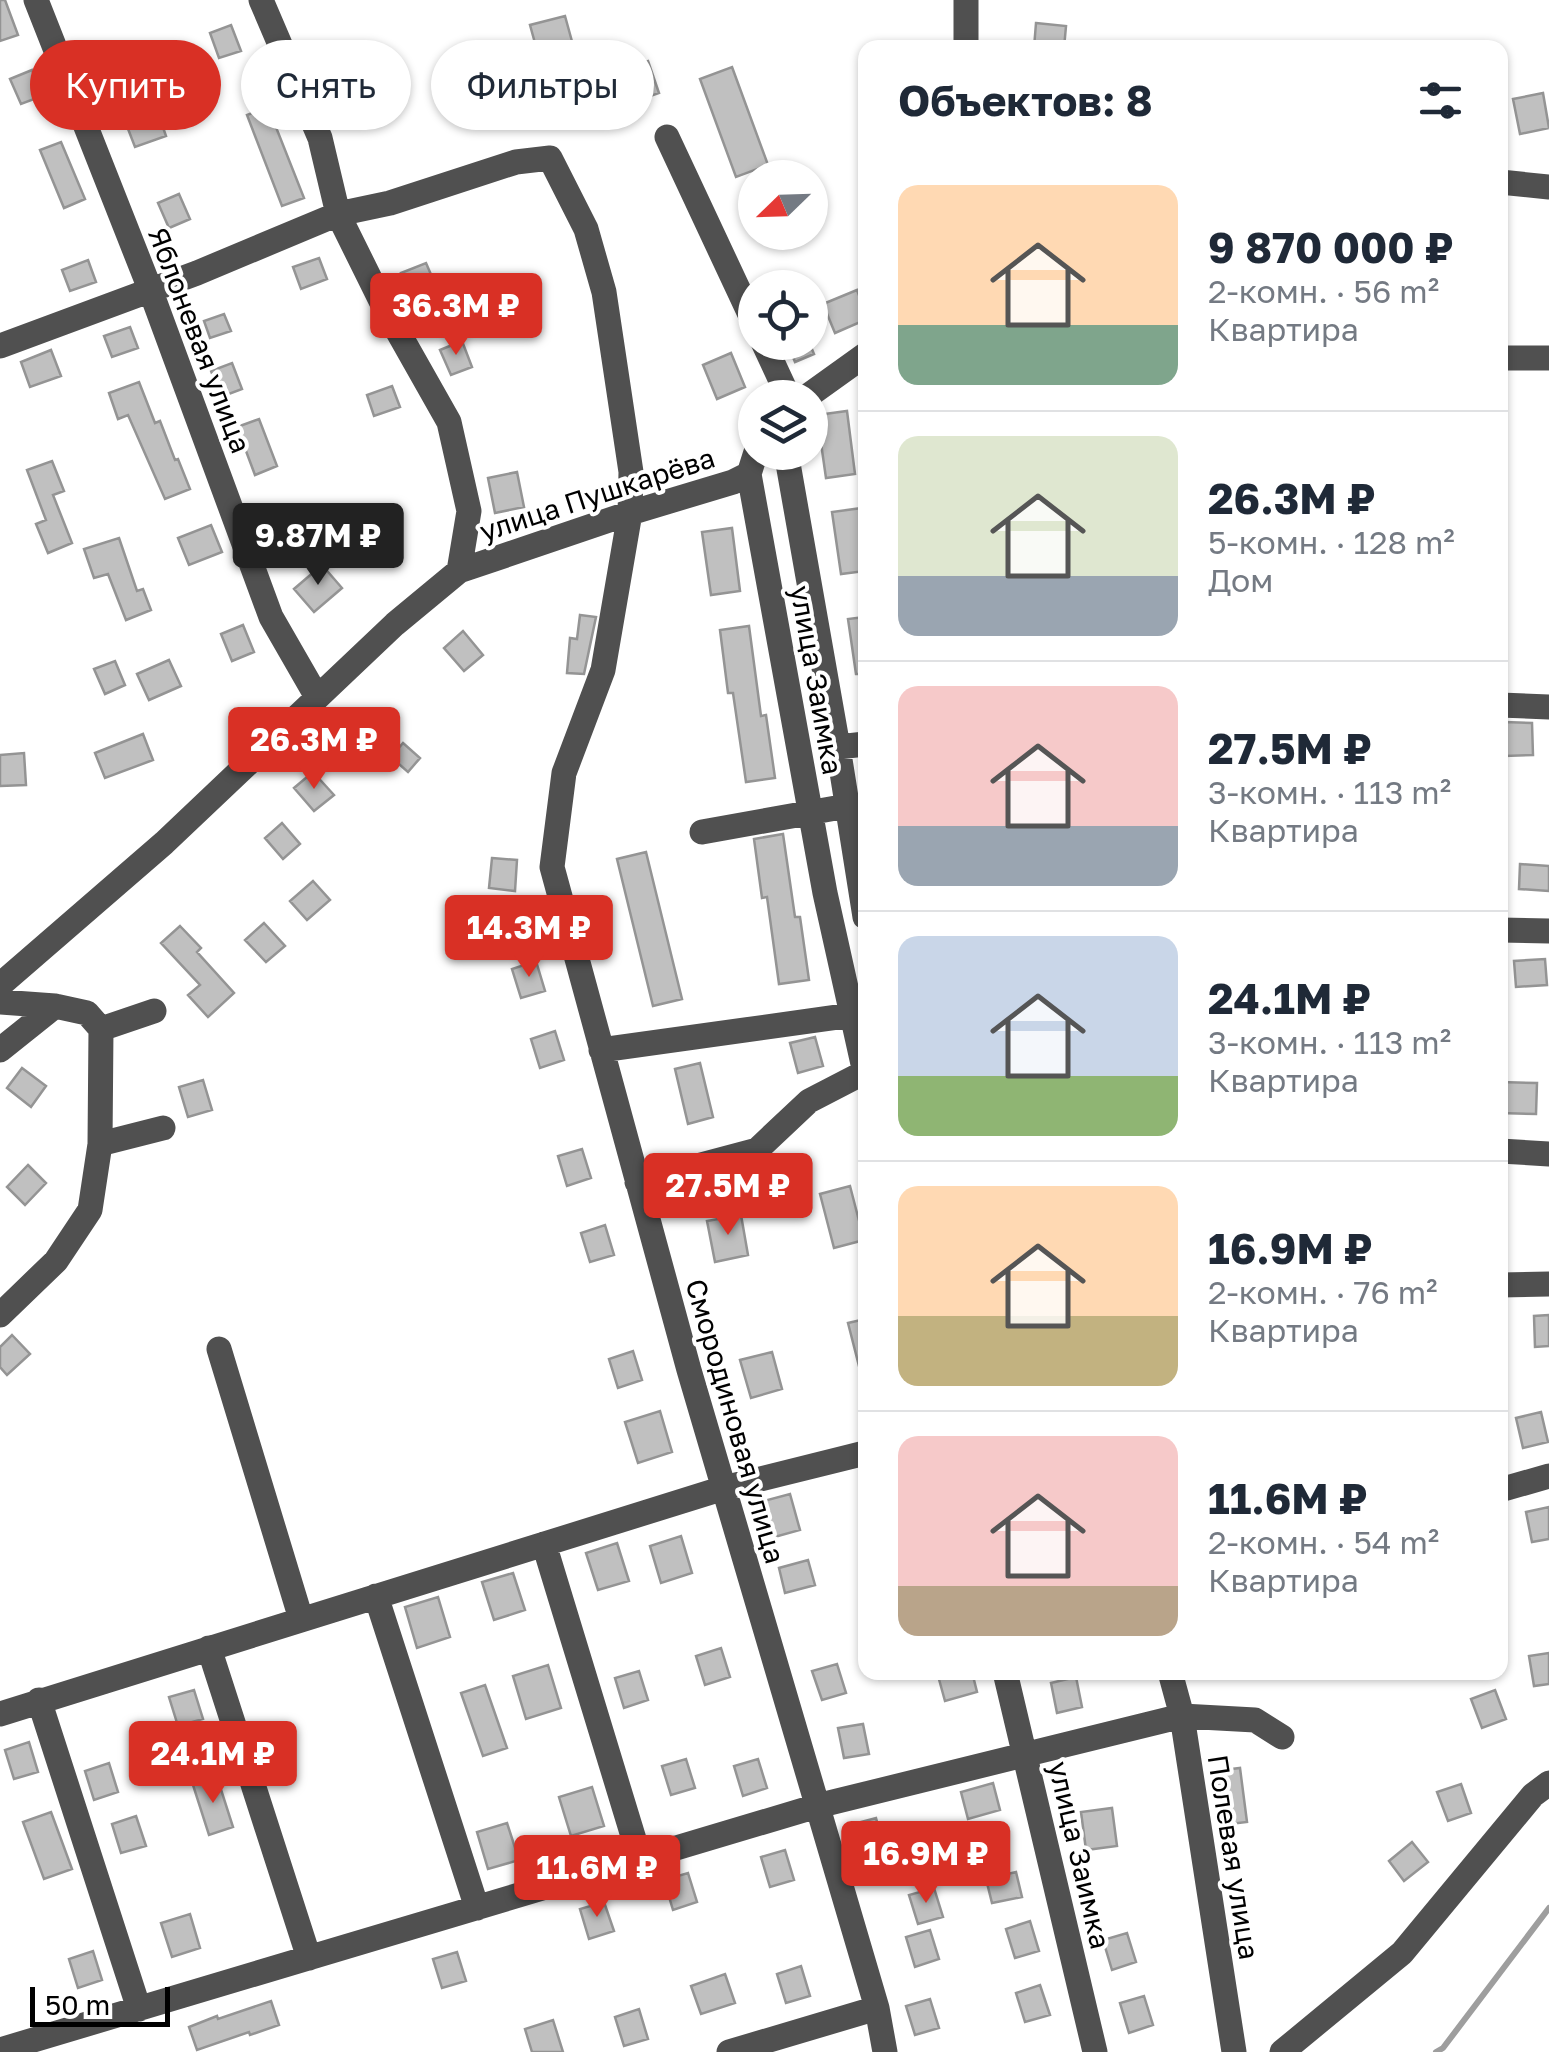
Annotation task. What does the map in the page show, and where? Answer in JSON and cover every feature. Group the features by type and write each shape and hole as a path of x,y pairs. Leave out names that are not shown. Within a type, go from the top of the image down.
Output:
{"street":[{"name":"Яблоневая улица","path":"36,0 150,290 271,617 317,697"},
{"path":"261,0 320,138 338,214 384,308 449,422 469,511 460,571"},
{"path":"966,0 966,40"},
{"path":"667,137 738,289"},
{"name":"Смородиновая улица","path":"338,214 390,203 516,162 550,158 586,229 604,292 631,472 630,513 604,670 564,774 552,867 724,1488 877,2008 885,2052"},
{"path":"1508,183 1549,188"},
{"path":"0,346 197,273 338,214"},
{"path":"1508,358 1549,358"},
{"path":"828,382 858,360"},
{"name":"улица Пушкарёва","path":"0,985 164,843 395,624 460,571 733,482 746,470"},
{"name":"улица Заимка","path":"754,470 810,812 858,1042"},
{"path":"789,470 858,871"},
{"path":"1508,705 1549,707"},
{"path":"838,747 858,745"},
{"path":"702,832 848,806"},
{"path":"1508,930 1549,931"},
{"path":"839,958 858,954"},
{"path":"0,1002 87,1012 101,1029 100,1144 90,1210 56,1262 0,1316"},
{"path":"0,1050 55,1006"},
{"path":"101,1029 154,1011"},
{"path":"602,1050 852,1015"},
{"path":"638,1182 758,1150 808,1101 858,1076"},
{"path":"100,1144 163,1128"},
{"path":"1508,1151 1549,1154"},
{"path":"1508,1285 1549,1284"},
{"path":"219,1349 301,1619"},
{"path":"0,1714 724,1488 858,1454"},
{"path":"1508,1488 1549,1476"},
{"path":"544,1544 640,1859"},
{"path":"376,1596 477,1908"},
{"path":"210,1648 309,1958"},
{"name":"улица Заимка","path":"1007,1680 1095,2052"},
{"name":"Полевая улица","path":"1172,1680 1182,1716 1234,2052"},
{"path":"39,1700 139,2009"},
{"path":"0,2050 818,1806 1182,1716 1254,1720 1282,1737"},
{"path":"1282,2052 1402,1953 1533,1795 1549,1782"},
{"path":"729,2052 877,2008"}],"building":[{"path":"0,0 5,0 18,35 0,41"},
{"path":"565,16 572,40 534,40 530,25"},
{"path":"1036,23 1066,26 1065,40 1035,40"},
{"path":"231,25 241,51 221,57 221,40 213,40 210,33"},
{"path":"732,67 766,160 738,160 736,177 700,79"},
{"path":"30,71 30,101 21,104 10,79"},
{"path":"1543,93 1549,128 1520,134 1513,99"},
{"path":"128,130 164,130 166,136 135,147"},
{"path":"253,130 277,130 304,198 282,206"},
{"path":"61,142 85,199 64,208 40,150"},
{"path":"179,194 190,219 169,228 158,203"},
{"path":"319,258 327,279 301,289 293,267"},
{"path":"88,260 96,282 70,291 62,270"},
{"path":"426,263 439,293 414,304 401,273"},
{"path":"857,290 858,323 835,333 828,316 828,302"},
{"path":"224,314 231,331 210,338 204,321"},
{"path":"130,327 138,348 112,357 104,336"},
{"path":"462,341 472,367 451,375 440,350"},
{"path":"51,350 61,376 30,387 21,362"},
{"path":"731,353 742,380 738,380 738,390 717,399 703,365"},
{"path":"232,363 242,389 221,397 211,371"},
{"path":"139,382 155,423 160,421 190,489 165,499 128,415 118,419 109,393"},
{"path":"392,386 400,407 374,416 367,395"},
{"path":"847,411 855,474 826,478 828,414"},
{"path":"259,419 277,466 255,475 237,427"},
{"path":"52,461 64,491 53,495 72,543 48,553 36,524 46,520 27,470"},
{"path":"517,472 524,507 495,513 488,478"},
{"path":"282,507 288,523 268,531 262,514"},
{"path":"858,509 858,572 841,574 832,512"},
{"path":"211,525 222,552 189,565 178,538"},
{"path":"732,528 740,591 711,595 702,532"},
{"path":"119,538 137,591 143,589 151,610 126,620 108,574 94,578 84,549"},
{"path":"322,565 342,588 314,612 294,589"},
{"path":"580,615 596,617 584,674 567,673 570,638 577,639"},
{"path":"858,618 858,674 856,674 848,619"},
{"path":"243,625 254,652 232,661 221,634"},
{"path":"749,626 761,716 766,715 775,778 746,782 720,630"},
{"path":"463,631 483,655 464,671 444,648"},
{"path":"169,660 181,686 149,700 137,674"},
{"path":"115,661 125,685 105,694 94,669"},
{"path":"1508,722 1532,723 1533,755 1508,756"},
{"path":"143,734 153,760 105,778 95,753"},
{"path":"403,743 420,758 408,772 391,757"},
{"path":"24,753 26,785 0,786 0,755"},
{"path":"313,772 334,795 314,811 294,788"},
{"path":"282,823 300,844 283,859 265,838"},
{"path":"783,834 809,980 779,984 754,839"},
{"path":"646,852 682,999 653,1006 617,859"},
{"path":"492,858 517,860 515,891 489,888"},
{"path":"1520,864 1549,866 1549,891 1519,889"},
{"path":"313,881 330,900 307,920 290,901"},
{"path":"264,923 285,946 266,962 245,940"},
{"path":"180,926 201,948 197,952 234,993 208,1017 188,995 200,985 161,943"},
{"path":"1545,959 1547,985 1516,987 1514,961"},
{"path":"536,961 545,991 521,998 512,969"},
{"path":"555,1031 564,1060 540,1068 531,1039"},
{"path":"815,1037 823,1066 798,1073 790,1043"},
{"path":"700,1063 713,1117 688,1124 675,1069"},
{"path":"22,1068 46,1086 31,1107 7,1088"},
{"path":"203,1080 212,1110 188,1117 179,1087"},
{"path":"1508,1082 1537,1083 1536,1114 1508,1113"},
{"path":"582,1149 591,1178 567,1186 558,1156"},
{"path":"28,1165 46,1183 25,1205 7,1187"},
{"path":"850,1186 858,1217 858,1242 834,1248 820,1194"},
{"path":"741,1215 748,1255 715,1262 707,1221"},
{"path":"605,1225 614,1255 590,1262 581,1233"},
{"path":"1549,1315 1549,1346 1535,1347 1534,1316"},
{"path":"858,1321 858,1362 848,1323"},
{"path":"12,1335 30,1354 7,1375 0,1367 0,1347"},
{"path":"633,1351 642,1380 618,1388 609,1359"},
{"path":"772,1352 782,1389 751,1398 740,1360"},
{"path":"660,1411 672,1452 638,1463 625,1422"},
{"path":"1541,1412 1548,1442 1523,1448 1516,1418"},
{"path":"790,1494 800,1530 771,1538 760,1502"},
{"path":"1549,1507 1549,1539 1532,1542 1526,1512"},
{"path":"681,1536 692,1573 661,1583 650,1546"},
{"path":"617,1543 629,1581 598,1590 586,1553"},
{"path":"808,1560 815,1585 785,1593 779,1568"},
{"path":"513,1573 525,1610 494,1620 482,1582"},
{"path":"438,1597 450,1637 417,1648 405,1607"},
{"path":"721,1648 730,1677 705,1685 696,1656"},
{"path":"1549,1653 1549,1684 1534,1686 1529,1656"},
{"path":"837,1664 846,1693 822,1700 812,1671"},
{"path":"548,1665 561,1708 526,1719 513,1676"},
{"path":"639,1671 648,1700 624,1708 615,1678"},
{"path":"939,1680 974,1680 977,1692 945,1701"},
{"path":"1077,1680 1082,1707 1057,1713 1051,1683"},
{"path":"485,1685 507,1748 483,1756 461,1693"},
{"path":"194,1690 203,1719 178,1726 169,1697"},
{"path":"1495,1690 1506,1719 1482,1728 1471,1699"},
{"path":"863,1724 869,1754 844,1758 838,1728"},
{"path":"29,1742 38,1772 14,1779 5,1750"},
{"path":"686,1759 695,1788 671,1795 662,1766"},
{"path":"758,1759 767,1788 743,1796 734,1766"},
{"path":"109,1763 118,1792 94,1800 85,1771"},
{"path":"1240,1768 1247,1822 1221,1825 1215,1771"},
{"path":"217,1777 233,1827 209,1835 193,1785"},
{"path":"993,1783 1000,1810 968,1819 961,1792"},
{"path":"1461,1784 1471,1813 1448,1821 1437,1792"},
{"path":"592,1787 604,1826 571,1836 559,1797"},
{"path":"1112,1808 1117,1846 1086,1850 1081,1812"},
{"path":"51,1812 72,1869 44,1879 23,1822"},
{"path":"136,1816 146,1846 121,1853 112,1824"},
{"path":"876,1818 882,1840 855,1847 850,1825"},
{"path":"507,1823 519,1860 488,1869 477,1832"},
{"path":"1412,1842 1428,1862 1404,1881 1389,1861"},
{"path":"785,1850 794,1880 770,1887 761,1857"},
{"path":"1016,1872 1022,1897 992,1903 986,1879"},
{"path":"688,1873 697,1902 673,1910 664,1880"},
{"path":"934,1888 943,1917 918,1924 909,1895"},
{"path":"604,1902 614,1931 589,1939 580,1909"},
{"path":"190,1914 200,1948 172,1957 161,1923"},
{"path":"1030,1921 1039,1951 1015,1958 1006,1929"},
{"path":"930,1930 939,1959 915,1967 906,1937"},
{"path":"1127,1933 1136,1962 1112,1970 1103,1940"},
{"path":"93,1951 102,1980 78,1988 69,1959"},
{"path":"457,1952 466,1981 442,1988 433,1959"},
{"path":"801,1966 810,1996 786,2003 777,1974"},
{"path":"725,1974 735,2003 701,2014 691,1986"},
{"path":"1040,1985 1050,2015 1025,2022 1016,1993"},
{"path":"1144,1996 1153,2025 1129,2033 1120,2003"},
{"path":"930,1999 939,2028 915,2035 906,2006"},
{"path":"271,2001 279,2025 197,2050 189,2027"},
{"path":"639,2009 648,2039 624,2046 615,2017"},
{"path":"553,2020 563,2052 532,2052 525,2029"}],"waterway":[{"path":"1436,2052 1443,2048 1549,1908"}]}
